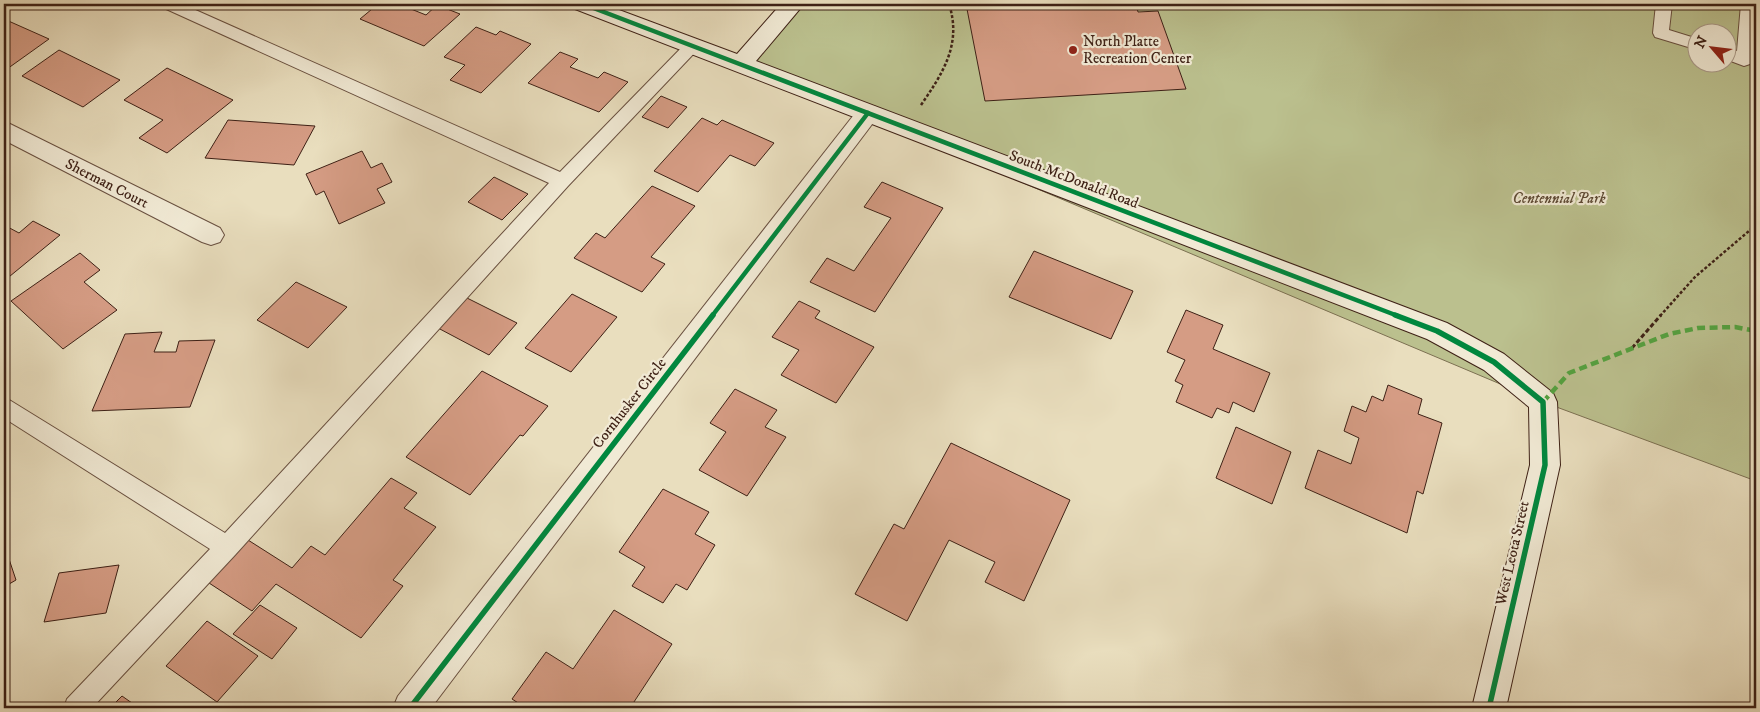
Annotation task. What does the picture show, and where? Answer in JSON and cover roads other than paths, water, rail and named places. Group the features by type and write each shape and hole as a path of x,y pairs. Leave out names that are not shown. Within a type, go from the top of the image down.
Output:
{"street":[{"name":"South McDonald Road","path":"583,4 1437,331 1494,362 1543,402"},
{"path":"741,64 793,4"},
{"name":"Cornhusker Circle","path":"410,708 868,113"},
{"name":"Sherman Court","path":"4,130 211,235"},
{"name":"West Leota Street","path":"1489,708 1545,465 1543,402"}],"lane":[{"path":"169,4 562,181"},
{"path":"1664,4 1661,33 1688,42"},
{"path":"1738,58 1744,60 1749,4"},
{"path":"76,708 227,547 562,181 693,46"},
{"path":"4,406 227,547"}],"place":[{"name":"North Platte Recreation Center","path":"1073,50"}],"park label":[{"name":"Centennial Park","path":"1559,198"}]}
